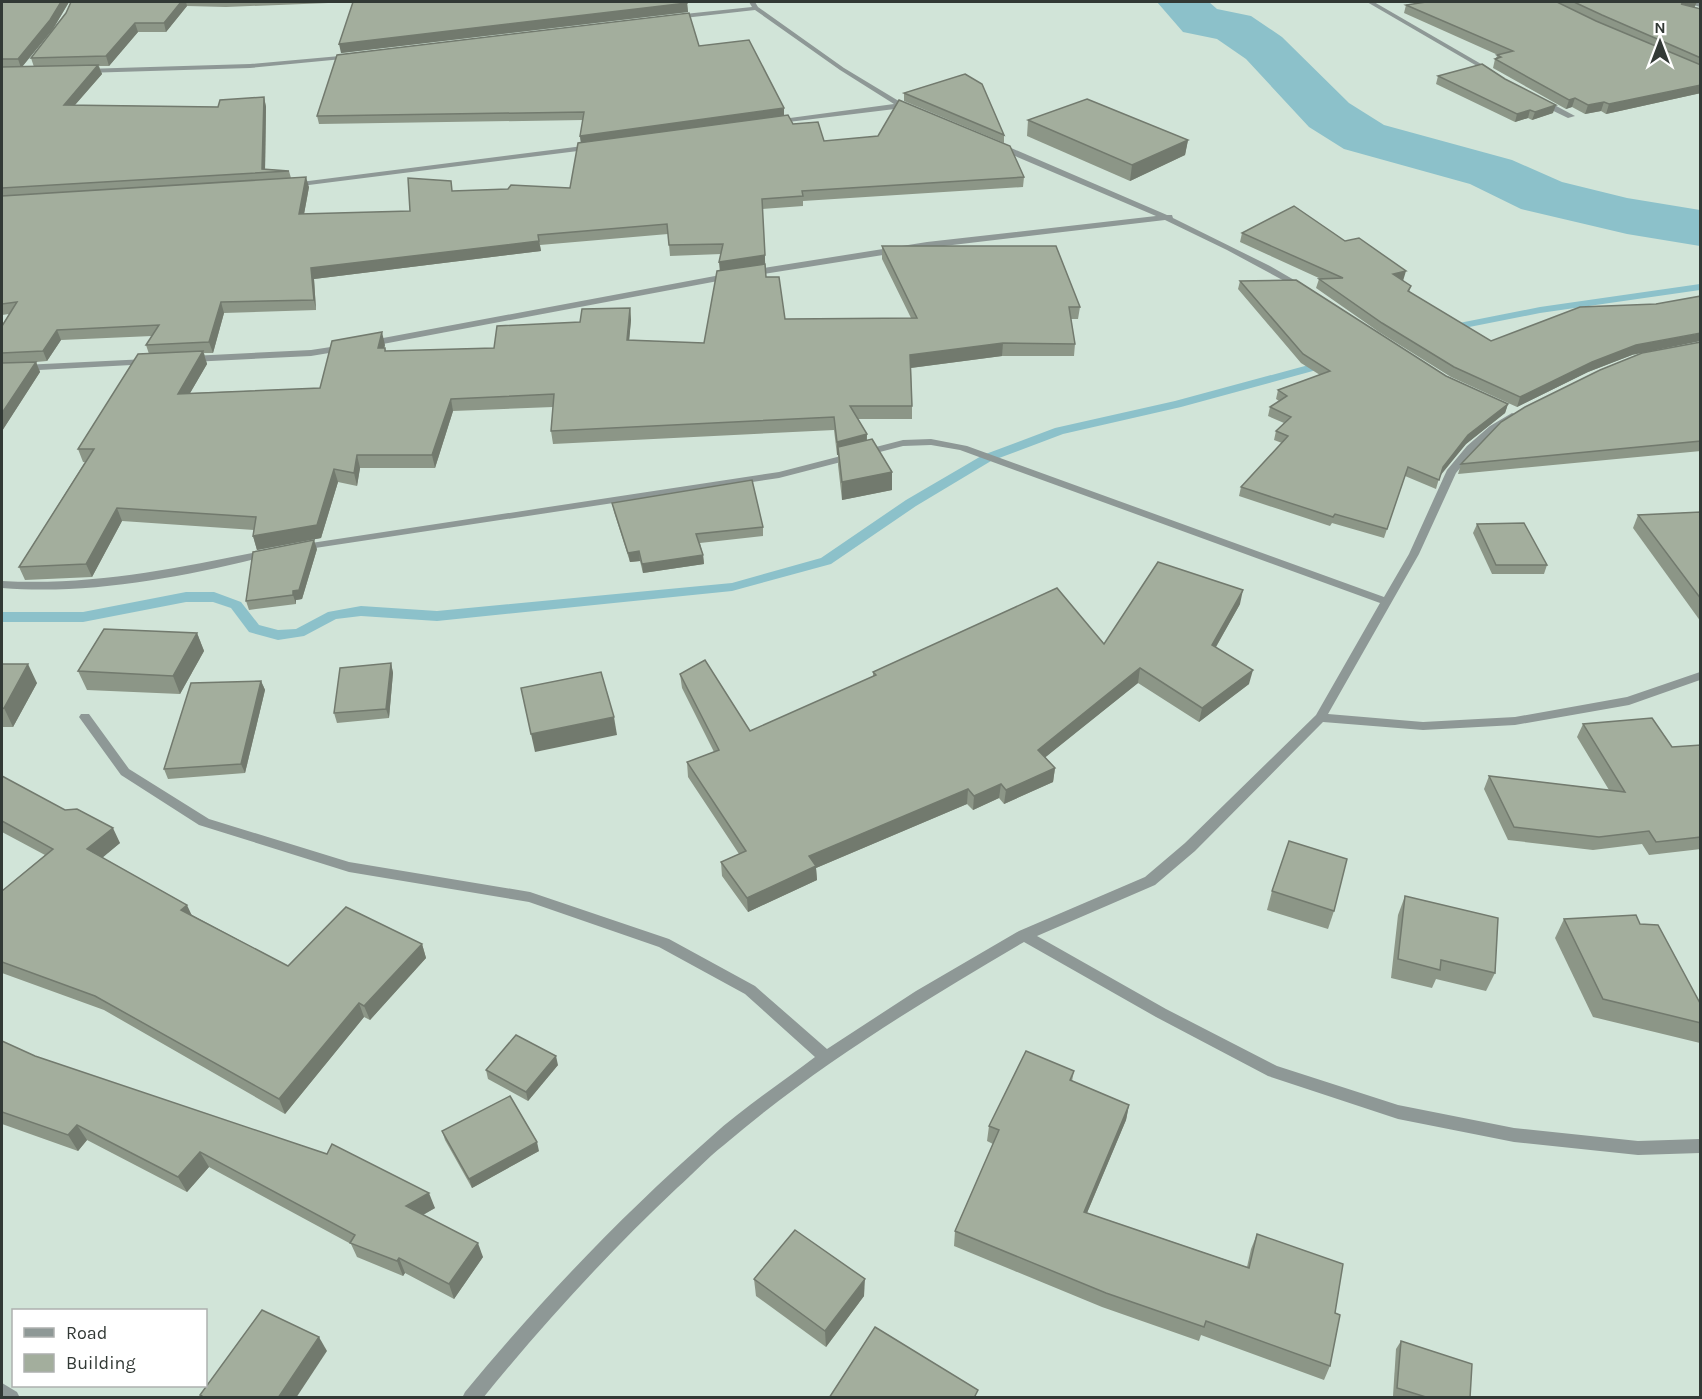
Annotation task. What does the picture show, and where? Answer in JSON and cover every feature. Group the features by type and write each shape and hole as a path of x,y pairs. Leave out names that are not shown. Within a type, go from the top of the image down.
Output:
{"street":[{"path":"1370,2 1500,78"},
{"path":"1690,2 1701,5"},
{"path":"660,19 754,5 843,69 900,105 911,109"},
{"path":"80,71 250,66 363,56"},
{"path":"1533,98 1571,117"},
{"path":"770,122 900,105"},
{"path":"986,141 1169,217 1231,247 1312,292"},
{"path":"280,186 606,145"},
{"path":"177,360 312,353 719,278 927,245 1169,217"},
{"path":"2,369 153,362"},
{"path":"471,1398 512,1348 619,1232 718,1140 826,1057 921,994 1024,935 1150,881 1190,847 1320,718 1414,554 1451,472 1471,448 1516,410"},
{"path":"295,548 341,539 779,475 823,465 885,445 922,440 963,448 1388,602"},
{"path":"2,585 28,587 109,584 283,550"},
{"path":"1320,718 1423,726 1515,721 1629,701 1701,676"},
{"path":"86,717 125,772 204,822 349,867 530,897 664,943 750,990 826,1057"},
{"path":"1024,935 1161,1014 1273,1071 1398,1112 1514,1135 1638,1148 1701,1146"},
{"path":"2,1392 11,1398"}],"building":[{"path":"2,2 61,2 50,20 18,59 2,59"},
{"path":"71,2 181,2 164,23 135,23 106,56 31,58 66,13"},
{"path":"353,2 687,2 687,3 339,44"},
{"path":"1426,2 1557,2 1701,65 1701,85 1609,104 1604,102 1588,105 1575,98 1569,100 1495,59 1501,57 1497,55 1513,51 1406,5"},
{"path":"1574,2 1689,2 1681,4 1701,9 1701,58 1602,15"},
{"path":"689,13 699,46 749,40 784,108 580,136 584,112 317,116 337,55"},
{"path":"1482,64 1505,79 1556,105 1535,112 1530,110 1517,114 1438,76"},
{"path":"98,65 64,105 218,107 220,100 264,97 262,169 289,171 2,188 2,67"},
{"path":"965,74 982,84 1004,135 904,93"},
{"path":"1087,99 1188,140 1132,165 1028,120"},
{"path":"899,100 1010,146 1024,177 802,191 803,196 762,199 765,255 719,262 723,244 669,245 667,224 538,235 539,241 311,268 314,300 221,302 209,342 146,345 159,325 57,330 43,351 2,353 2,326 17,302 2,304 2,196 306,177 299,214 410,211 408,178 451,181 452,191 508,189 511,185 570,188 578,143 788,115 793,124 818,122 824,141 878,136"},
{"path":"1294,206 1345,241 1359,238 1406,271 1393,274 1411,286 1408,291 1491,341 1580,307 1656,304 1701,296 1701,333 1636,345 1592,362 1520,397 1454,367 1382,323 1319,279 1343,278 1242,233"},
{"path":"882,246 1056,246 1080,307 1069,307 1075,344 1003,343 910,355 912,406 850,406 867,434 837,442 834,417 551,431 554,394 451,399 432,455 357,455 354,473 334,469 317,525 253,536 256,517 117,508 86,564 19,567 94,449 78,449 138,354 203,351 178,394 320,388 332,341 382,332 378,348 385,348 385,351 494,348 497,326 580,322 582,309 630,308 627,340 704,343 717,271 765,264 766,277 779,277 785,319 917,318"},
{"path":"1296,280 1446,376 1508,404 1468,435 1443,467 1439,480 1408,467 1387,529 1335,514 1333,517 1241,487 1288,436 1276,431 1291,417 1270,407 1287,396 1278,390 1330,371 1303,354 1240,281"},
{"path":"1701,342 1701,441 1461,464 1501,422 1525,407 1600,370 1642,353"},
{"path":"36,362 2,413 2,363"},
{"path":"872,439 892,472 842,482 838,447"},
{"path":"752,480 763,527 696,534 703,555 642,564 639,551 628,553 612,503"},
{"path":"1701,512 1701,599 1638,515"},
{"path":"1524,523 1547,565 1496,565 1477,524"},
{"path":"314,540 299,590 293,591 293,595 246,601 253,552"},
{"path":"1158,562 1243,590 1212,645 1253,670 1202,708 1140,668 1038,750 1055,768 1006,790 1001,784 974,796 968,789 809,856 816,866 747,898 721,862 746,851 687,762 719,750 680,674 705,660 750,731 876,675 873,672 1057,588 1104,644"},
{"path":"104,629 197,633 173,676 78,671"},
{"path":"391,663 386,709 334,713 340,668"},
{"path":"2,664 28,664 2,709"},
{"path":"601,672 614,717 531,734 521,688"},
{"path":"261,681 241,764 164,769 191,683"},
{"path":"1652,718 1672,747 1701,745 1701,837 1656,842 1649,831 1599,837 1514,827 1489,776 1625,792 1583,724"},
{"path":"2,776 65,810 77,809 113,828 87,849 187,905 181,910 288,966 346,907 422,944 364,1006 359,1003 279,1099 95,996 2,962 2,891 53,849 2,821"},
{"path":"1289,841 1347,859 1334,911 1272,891"},
{"path":"1405,896 1498,918 1495,973 1441,960 1440,970 1398,959"},
{"path":"1636,915 1640,924 1658,925 1701,1005 1701,1023 1603,999 1564,919"},
{"path":"516,1035 556,1056 526,1092 486,1070"},
{"path":"2,1041 35,1056 327,1154 332,1144 429,1193 406,1206 478,1243 449,1284 399,1258 397,1261 350,1243 355,1235 200,1152 178,1177 77,1125 68,1135 2,1112"},
{"path":"1026,1051 1074,1071 1070,1080 1129,1105 1084,1212 1249,1268 1257,1234 1343,1264 1335,1313 1340,1315 1330,1366 1206,1321 1204,1327 1106,1293 955,1231 999,1130 989,1126"},
{"path":"510,1096 537,1142 469,1179 442,1131"},
{"path":"795,1230 865,1279 825,1331 754,1279"},
{"path":"262,1310 319,1337 278,1398 205,1398 200,1395"},
{"path":"875,1327 978,1390 974,1398 829,1398"},
{"path":"1401,1341 1472,1364 1470,1398 1429,1398 1397,1388"}],"waterway":[{"path":"1181,2 1201,21 1233,27 1264,48 1329,115 1364,137 1491,172 1542,196 1627,216 1700,228"},
{"path":"1444,329 1507,315 1700,287"},
{"path":"2,617 83,617 186,597 214,597 236,605 254,629 278,635 299,633 333,615 361,611 437,616 732,587 826,561 911,503 987,458 1059,431 1177,404 1327,364"}]}
